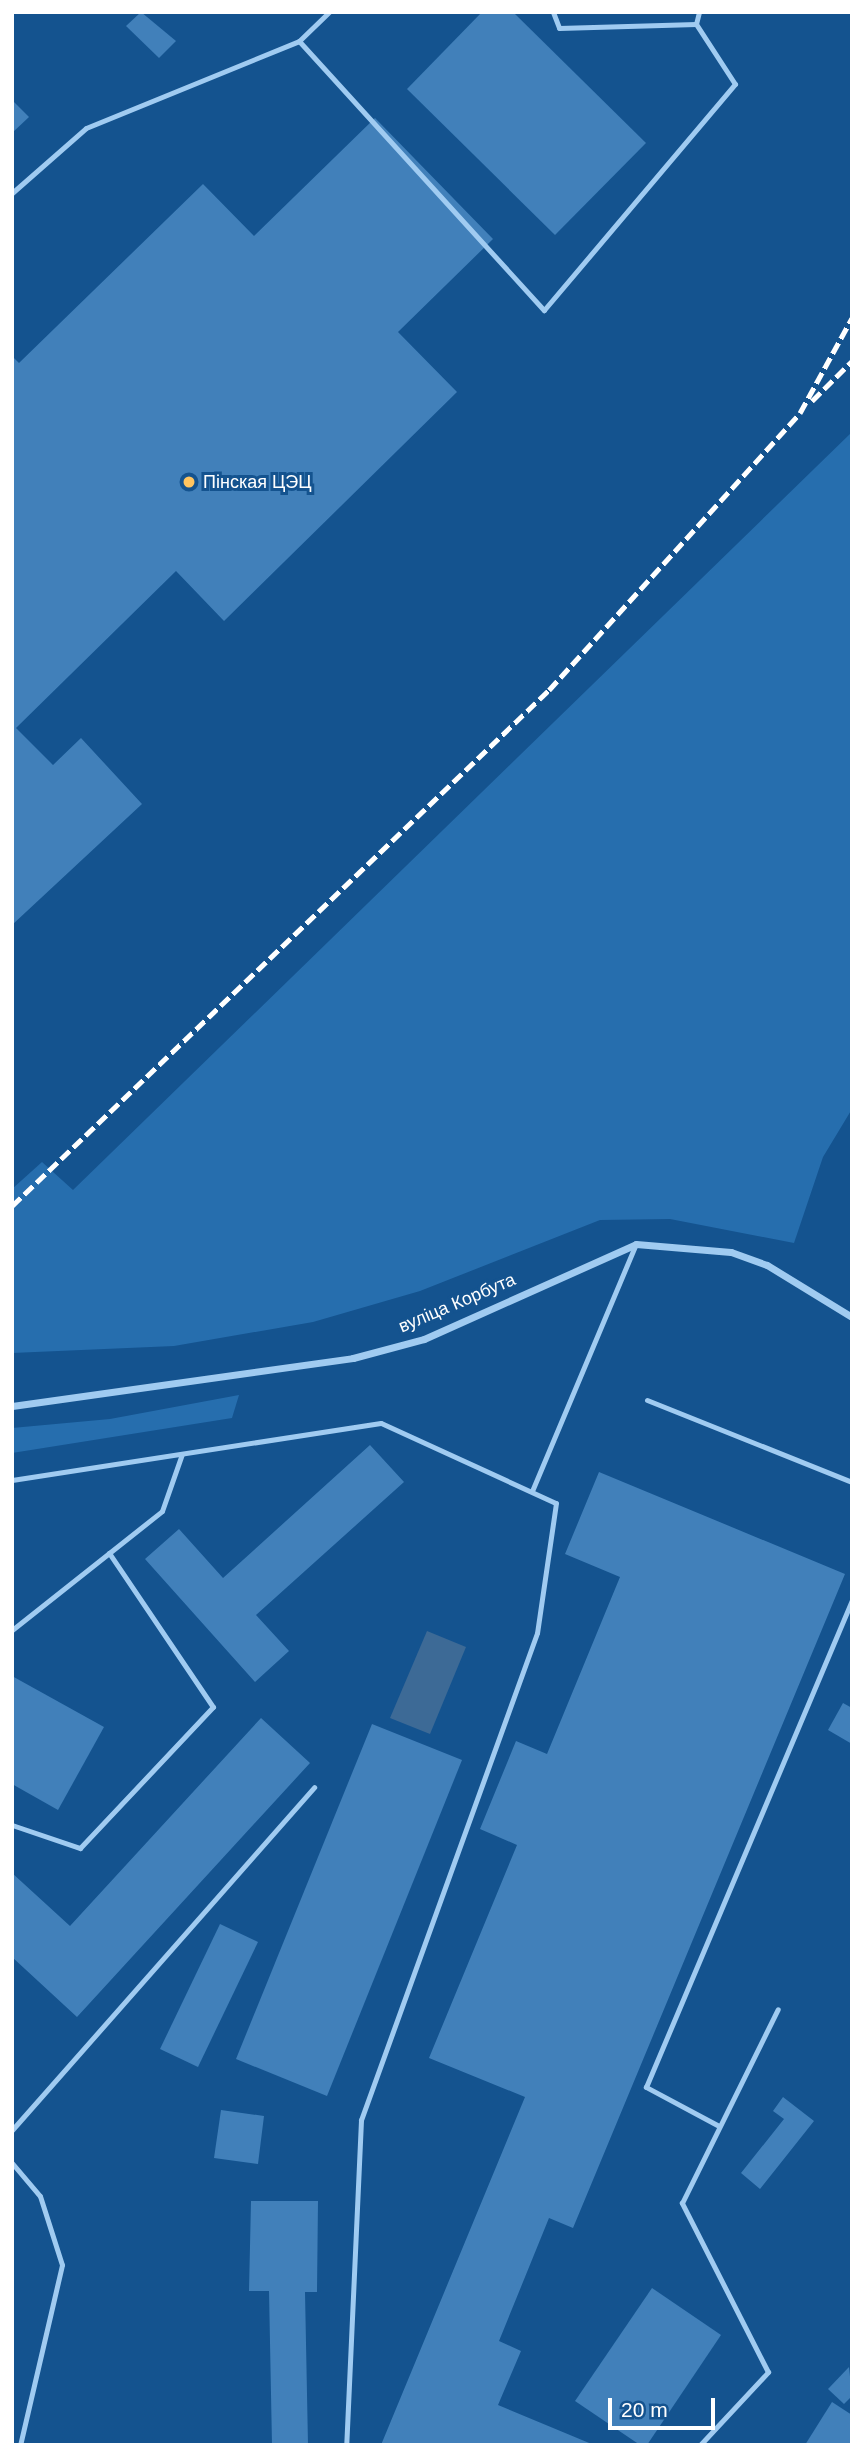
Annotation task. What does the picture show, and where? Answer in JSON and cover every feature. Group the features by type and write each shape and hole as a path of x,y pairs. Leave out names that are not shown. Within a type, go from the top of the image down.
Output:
{"street":[{"name":"вуліца Корбута","path":"12,1406 353,1358 424,1339 636,1244 731,1252 767,1265 852,1317"}],"lane":[{"path":"12,193 86,128 299,41 329,12"},
{"path":"553,12 559,28 696,24"},
{"path":"299,41 544,310 736,84 696,24 699,12"},
{"path":"532,1491 636,1244"},
{"path":"647,1401 852,1482"},
{"path":"12,1480 381,1423 556,1503 537,1633 361,2120 346,2445"},
{"path":"12,1630 162,1511 182,1454"},
{"path":"12,1825 80,1848 213,1707 109,1553"},
{"path":"719,2126 646,2087 852,1600"},
{"path":"12,2130 314,1787"},
{"path":"701,2445 768,2372 682,2203 778,2009"},
{"path":"12,2163 40,2196 62,2265 20,2445"}],"shaded area":[{"path":"852,432 852,1109 823,1157 794,1243 670,1219 600,1220 420,1291 313,1322 174,1346 12,1353 12,1189 42,1162 73,1190"},
{"path":"239,1395 232,1418 12,1453 12,1428 110,1419"},
{"path":"427,1631 466,1647 430,1734 390,1718"}],"building":[{"path":"141,12 176,41 159,58 126,26"},
{"path":"482,12 513,12 646,143 555,235 407,89"},
{"path":"12,100 29,117 12,133"},
{"name":"Пінская ЦЭЦ","path":"375,118 493,239 398,332 457,392 224,621 176,571 16,728 53,765 81,738 142,804 12,925 12,356 19,363 203,184 254,236"},
{"path":"370,1445 404,1482 256,1615 289,1651 255,1682 145,1559 179,1529 223,1578"},
{"path":"599,1472 845,1574 573,2228 549,2218 499,2341 521,2351 498,2405 594,2445 381,2445 525,2097 429,2058 517,1845 480,1829 516,1741 547,1754 620,1577 565,1554"},
{"path":"12,1676 104,1727 58,1810 12,1784"},
{"path":"843,1703 852,1708 852,1744 828,1730"},
{"path":"261,1718 310,1763 77,2017 12,1957 12,1873 70,1926"},
{"path":"372,1724 462,1760 327,2096 236,2059"},
{"path":"220,1924 258,1942 198,2067 160,2049"},
{"path":"783,2097 814,2121 760,2189 741,2173 784,2119 773,2111"},
{"path":"221,2110 264,2116 258,2164 214,2158"},
{"path":"251,2201 318,2201 317,2292 305,2292 308,2445 272,2445 269,2291 249,2291"},
{"path":"652,2288 721,2335 647,2445 640,2445 575,2401"},
{"path":"849,2367 852,2396 844,2404 828,2389"},
{"path":"832,2402 852,2415 852,2445 805,2445"}],"railway":[{"path":"12,1206 549,690 800,413 852,318"},
{"path":"812,401 852,361"}],"place":[{"name":"Пінская ЦЭЦ","path":"189,482"}]}
